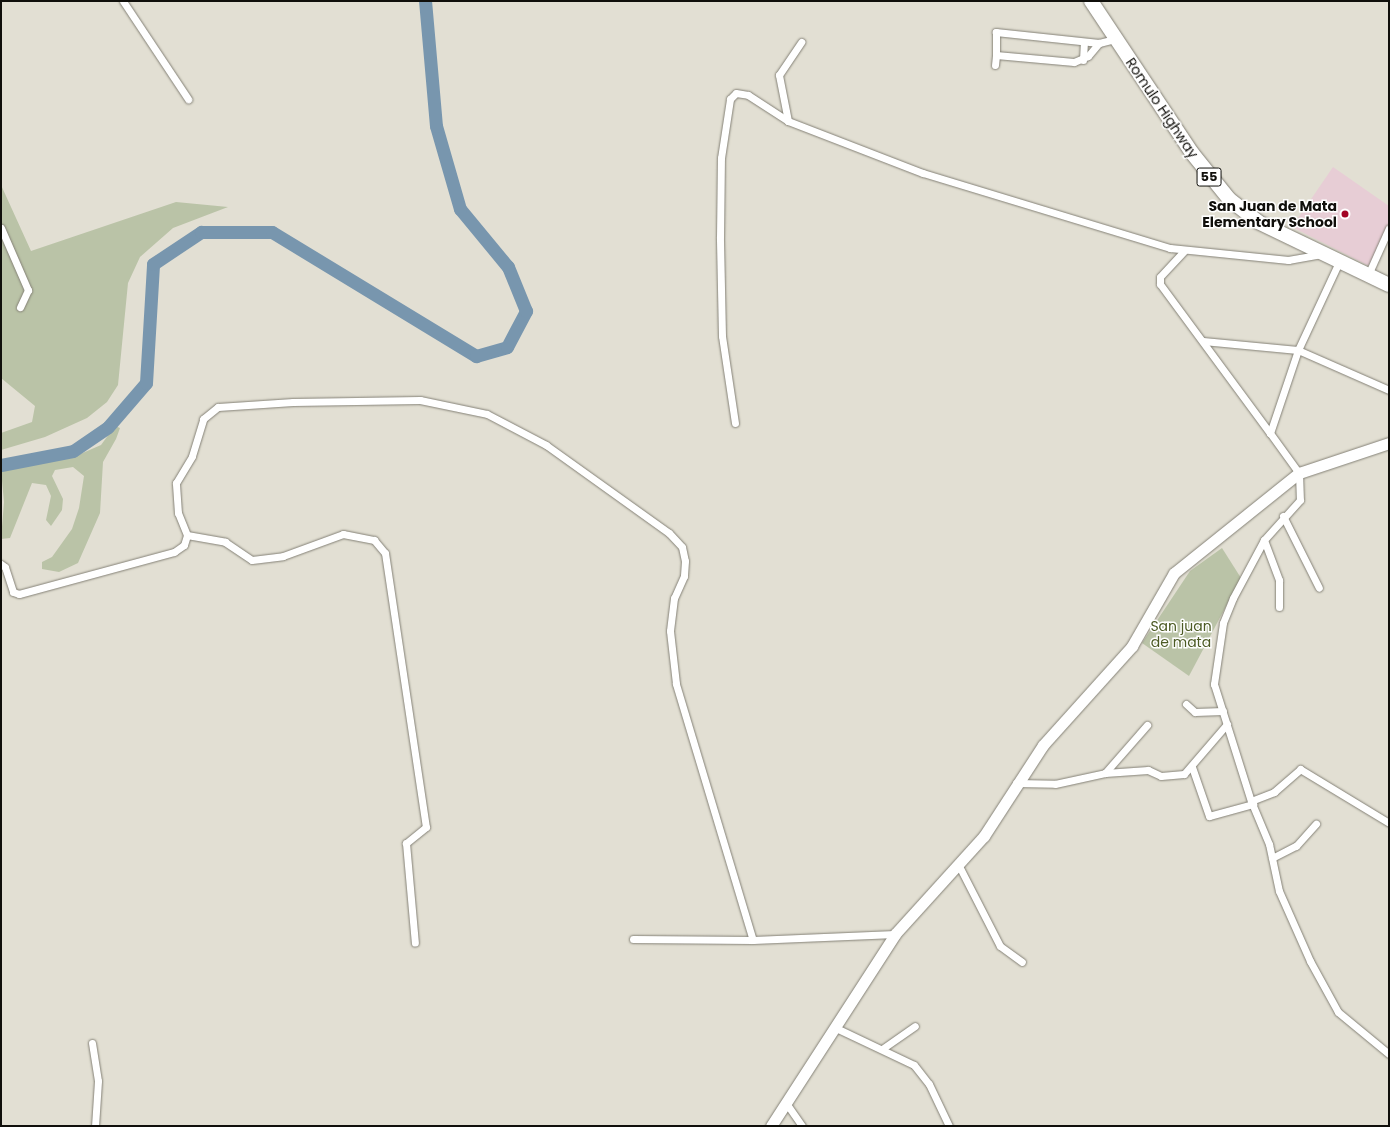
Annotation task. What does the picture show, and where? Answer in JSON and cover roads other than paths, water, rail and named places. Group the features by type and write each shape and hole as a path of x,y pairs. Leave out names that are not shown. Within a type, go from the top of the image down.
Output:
{"highway":[{"name":"Romulo Highway","path":"1091,1 1192,153 1229,199 1258,222 1321,254 1389,285"}],"street":[{"path":"123,1 188,99"},
{"path":"995,65 996,32 1099,43 1115,39"},
{"path":"788,121 779,75 801,42"},
{"path":"1083,60 1084,42"},
{"path":"996,55 1063,63 1083,60 1099,43"},
{"path":"735,423 722,336 721,158 730,99 736,93 748,95 788,121 923,174 1184,251 1288,260 1321,254"},
{"path":"1,228 28,290 20,307"},
{"path":"1368,275 1389,228"},
{"path":"1184,251 1159,281 1299,473 1300,500 1283,516 1264,540 1223,624 1214,676 1223,711 1252,803 1272,858 1283,901 1338,1012 1389,1054"},
{"path":"1270,433 1298,350 1340,262"},
{"path":"1203,341 1298,350 1389,390"},
{"path":"1,564 13,592 19,594 160,557 184,545 187,535 178,513 176,483 192,456 203,419 213,408 293,402 420,400 467,408 508,424 546,445 669,533 682,547 686,561 670,631 676,684 753,940"},
{"path":"772,1126 895,934 984,836 1016,783 1043,745 1132,646 1174,573 1299,473 1389,443"},
{"path":"1283,516 1319,588"},
{"path":"187,535 226,542 252,560 283,556 344,534 374,540 385,553 426,827 406,843 414,943"},
{"path":"1264,540 1279,580 1279,606"},
{"path":"1186,704 1195,712 1223,711"},
{"path":"1016,783 1055,784 1105,773 1148,770 1161,776 1180,775 1192,767 1227,724"},
{"path":"1105,773 1147,725"},
{"path":"1192,767 1209,816 1252,803 1274,792 1300,769 1389,823"},
{"path":"1272,858 1296,846 1316,824"},
{"path":"958,864 1000,946 1022,962"},
{"path":"633,939 753,940 895,934"},
{"path":"882,1049 915,1026"},
{"path":"836,1028 903,1058 922,1074 950,1126"},
{"path":"92,1043 98,1081 95,1126"},
{"path":"786,1103 802,1126"}],"waterway":[{"path":"1,465 73,451 108,427 146,383 153,264 201,232 272,232 476,356 507,347 526,311 508,267 460,209 436,126 425,1"}],"place":[{"name":"San Juan de Mata Elementary School","path":"1345,214"}],"park label":[{"name":"San juan de mata","path":"1181,634"}]}
